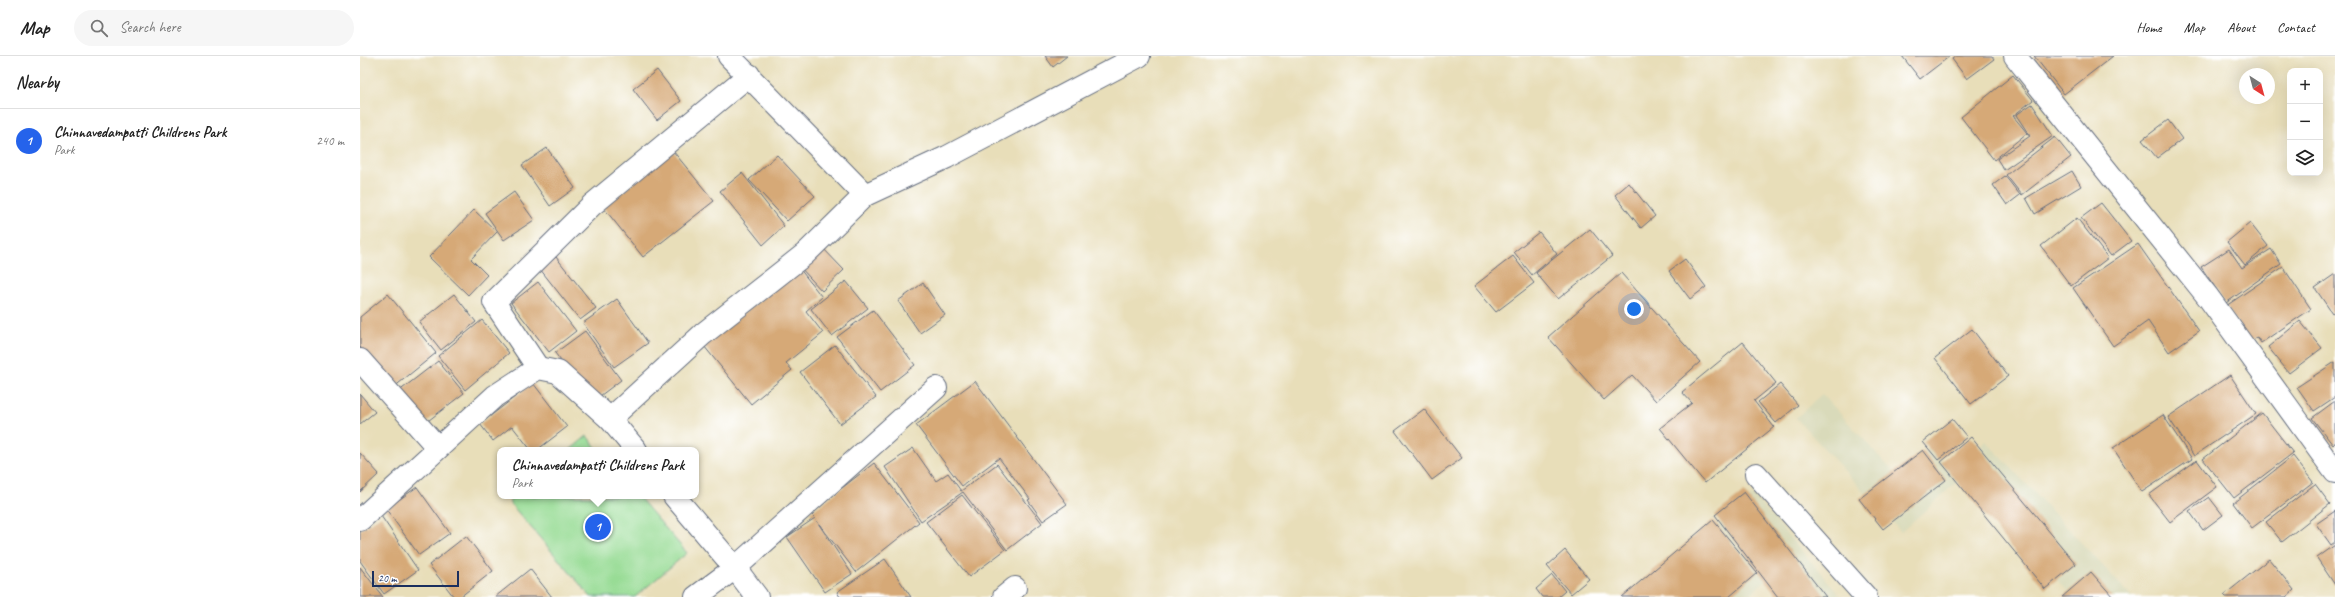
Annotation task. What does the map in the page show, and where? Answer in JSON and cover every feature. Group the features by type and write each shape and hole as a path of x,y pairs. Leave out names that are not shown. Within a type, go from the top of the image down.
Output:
{"street":[{"path":"729,56 865,194"},
{"path":"610,419 703,334 805,254 865,194 947,157 1139,56"},
{"path":"2016,56 2208,297 2335,472"},
{"path":"538,368 494,302 592,205 749,76"},
{"path":"360,360 438,448"},
{"path":"360,520 495,396 538,368 558,372 610,419 633,447"},
{"path":"696,597 735,568 936,388"},
{"path":"1756,474 1866,597"},
{"path":"677,499 735,568 757,597"}],"shaded area":[{"path":"1822,394 1898,477 1930,448 1959,480 1901,532 1796,418"},
{"path":"1986,441 2132,597 2073,597 1954,470"},
{"path":"1753,495 1841,596 1783,597 1767,579 1747,597 1636,597"}],"green space":[{"path":"587,436 596,447 574,447"},
{"path":"512,499 641,499 687,553 635,597 591,597 509,502"}],"building":[{"path":"1045,56 1067,56 1053,67"},
{"path":"1902,56 1950,56 1920,79"},
{"path":"1956,56 1992,56 1994,59 1967,79 1952,59"},
{"path":"2034,56 2113,56 2064,94"},
{"path":"657,70 681,101 657,120 633,89"},
{"path":"2013,75 2033,100 2013,116 2027,133 1994,160 1961,117"},
{"path":"2032,104 2053,136 2004,170 1997,159 2030,136 2016,115"},
{"path":"2168,120 2182,139 2157,158 2142,140"},
{"path":"2055,137 2071,157 2022,195 2006,175"},
{"path":"547,148 575,188 550,206 522,165"},
{"path":"673,151 714,201 643,257 603,207"},
{"path":"777,155 815,196 787,221 749,180"},
{"path":"2072,171 2081,186 2035,214 2026,198"},
{"path":"742,173 784,226 763,245 720,191"},
{"path":"2005,176 2020,195 2007,205 1993,185"},
{"path":"1629,183 1655,216 1641,228 1615,195"},
{"path":"514,192 534,220 504,240 485,213"},
{"path":"2101,203 2131,241 2111,256 2081,218"},
{"path":"474,210 497,232 471,259 487,275 468,295 429,257"},
{"path":"2077,218 2108,258 2071,286 2041,246"},
{"path":"2250,223 2268,246 2245,265 2227,242"},
{"path":"1590,229 1612,256 1558,299 1536,273"},
{"path":"1539,232 1557,254 1532,275 1514,252"},
{"path":"2138,244 2199,331 2169,352 2148,321 2113,346 2073,288"},
{"path":"821,246 844,270 822,291 799,266"},
{"path":"2229,249 2242,268 2271,249 2281,264 2226,303 2201,267"},
{"path":"1513,256 1534,283 1496,312 1474,286"},
{"path":"556,257 596,308 580,320 540,269"},
{"path":"1685,259 1706,287 1690,299 1669,271"},
{"path":"2283,267 2311,309 2261,343 2257,337 2250,342 2226,306"},
{"path":"799,268 822,297 806,311 823,333 786,363 792,370 751,404 704,346"},
{"path":"1621,273 1700,362 1656,401 1632,375 1604,400 1548,337"},
{"path":"2335,274 2335,311 2332,313 2315,288"},
{"path":"846,281 868,308 832,336 811,309"},
{"path":"538,282 576,331 549,352 511,303"},
{"path":"923,283 945,315 920,333 898,301"},
{"path":"388,294 436,353 393,388 360,347 360,317"},
{"path":"454,294 476,322 441,350 419,322"},
{"path":"617,299 648,343 614,367 583,323"},
{"path":"873,310 915,365 880,392 837,337"},
{"path":"482,320 509,353 465,390 438,356"},
{"path":"2300,321 2322,348 2289,373 2268,347"},
{"path":"1972,329 2008,376 1971,404 1935,358"},
{"path":"585,331 621,380 592,402 555,353"},
{"path":"1743,342 1776,383 1754,401 1774,427 1705,483 1660,428 1692,403 1682,392"},
{"path":"835,345 876,397 840,424 800,372"},
{"path":"438,361 464,393 424,424 398,392"},
{"path":"2335,362 2335,397 2314,411 2297,387"},
{"path":"2230,375 2256,414 2194,456 2168,417"},
{"path":"975,381 1067,504 1043,521 1028,500 1030,499 999,458 962,486 916,425"},
{"path":"533,383 567,427 541,447 529,447 512,426 493,441 480,424"},
{"path":"1780,384 1798,405 1776,423 1758,402"},
{"path":"360,394 375,412 360,424"},
{"path":"2335,401 2335,443 2333,445 2312,418"},
{"path":"1424,409 1462,458 1432,480 1395,431"},
{"path":"2262,413 2293,453 2234,498 2203,459"},
{"path":"2163,415 2192,459 2142,492 2113,448"},
{"path":"1952,419 1967,437 1938,460 1923,442"},
{"path":"1971,437 2076,564 2045,589 1941,462"},
{"path":"913,448 936,481 948,473 961,491 997,464 1042,523 1007,550 963,492 921,521 885,467"},
{"path":"1923,450 1946,480 1883,529 1859,499"},
{"path":"360,453 379,474 360,492"},
{"path":"2293,456 2313,482 2252,528 2233,503"},
{"path":"2197,460 2217,487 2170,522 2149,495"},
{"path":"874,463 919,522 856,572 816,520 852,574 825,592 787,537 815,518 810,513"},
{"path":"2315,484 2330,504 2282,542 2266,522"},
{"path":"417,487 450,533 419,555 386,509"},
{"path":"1744,492 1826,597 1778,597 1715,515"},
{"path":"962,495 1005,550 969,577 926,522"},
{"path":"2209,497 2223,515 2203,530 2189,511"},
{"path":"2335,511 2335,542 2331,545 2316,524"},
{"path":"381,516 418,570 384,594 360,561 360,530"},
{"path":"1713,520 1757,573 1729,597 1622,597"},
{"path":"466,536 493,571 460,597 454,597 429,565"},
{"path":"2335,545 2335,585 2317,558"},
{"path":"1565,550 1589,579 1571,594 1547,566"},
{"path":"885,559 911,597 840,597 837,592"},
{"path":"2269,559 2294,590 2286,597 2226,597 2224,595"},
{"path":"360,567 383,597 360,597"},
{"path":"530,569 552,597 495,597"},
{"path":"2091,572 2113,597 2062,597"},
{"path":"1552,575 1565,591 1558,597 1542,597 1536,589"}],"place":[{"name":"Chinnavedampatti Childrens Park","path":"598,527"}]}
